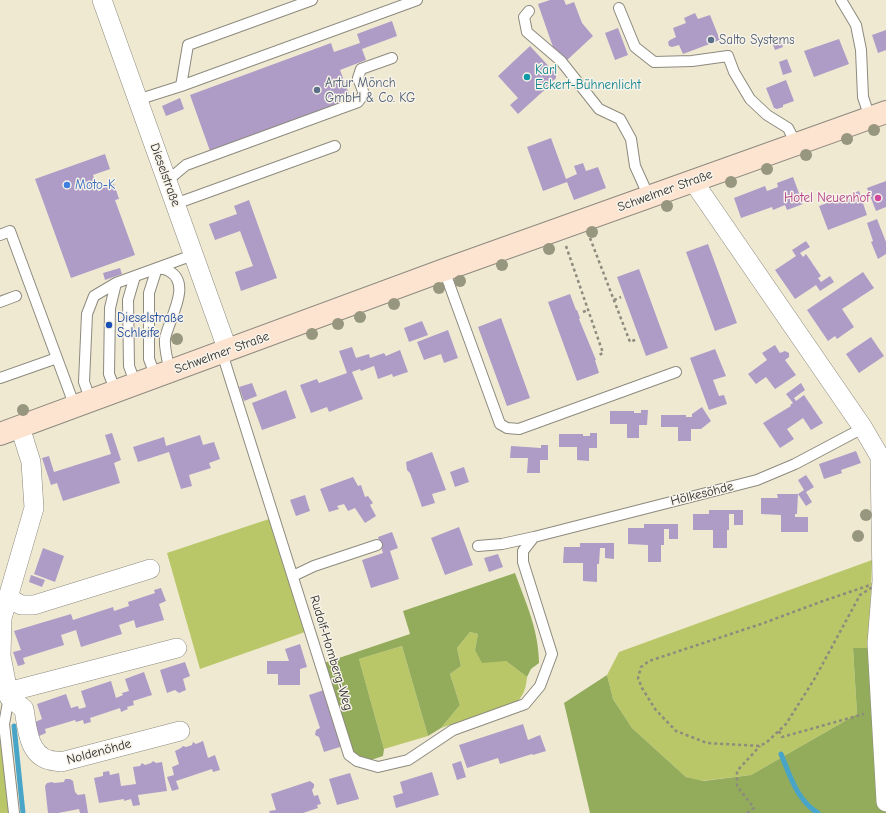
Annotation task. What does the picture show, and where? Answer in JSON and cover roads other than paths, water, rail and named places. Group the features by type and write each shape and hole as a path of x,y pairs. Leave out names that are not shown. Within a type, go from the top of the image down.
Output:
{"main road":[{"name":"Schwelmer Straße","path":"10,431 444,270 878,115"}],"street":[{"name":"Dieselstraße","path":"102,0 193,255 225,352"},
{"path":"693,181 863,428 883,460 882,582 877,643 886,802"},
{"path":"10,431 31,462 34,508 2,618 1,656 9,695 177,648"},
{"path":"8,597 21,605 34,606 150,569"},
{"name":"Noldenöhde","path":"9,695 24,709 29,737 35,751 47,760 61,762 180,731"}],"lane":[{"path":"181,86 188,45 312,0"},
{"path":"137,100 181,86 417,0"},
{"path":"841,0 856,25 861,50 864,97 878,115"},
{"path":"619,8 635,47 654,62 692,61 728,56 734,72 750,100 767,115 788,128 796,144"},
{"path":"530,11 524,17 526,32 561,61 599,109 620,119 631,139 636,166 649,197"},
{"path":"167,181 186,164 358,102 364,94 358,78 361,69 392,58"},
{"path":"175,204 335,146"},
{"path":"0,235 10,231 57,358 83,404"},
{"path":"83,404 87,314 94,296 116,283 193,255"},
{"path":"154,378 180,289 177,278 168,270 157,268"},
{"path":"154,378 149,359 149,293 157,268"},
{"path":"444,270 500,424 507,428 519,429 676,372"},
{"path":"135,276 128,300 129,366 154,378"},
{"path":"116,283 110,308 109,374 116,392"},
{"path":"0,302 16,296"},
{"name":"Rudolf-Homberg-Weg","path":"225,352 349,755 357,761 378,767 408,760 453,730 525,704 540,686 552,654 523,562 523,551 534,537"},
{"path":"0,378 57,358"},
{"name":"Hölkesöhde","path":"478,546 502,544 534,537 757,480 796,464 863,428"},
{"path":"293,576 314,566 377,545"},
{"path":"9,695 4,724 14,813"}],"waterway":[{"path":"14,726 23,813"},
{"path":"781,754 799,794 811,808 818,813"}],"place":[{"name":"Salto Systems","path":"711,40"},
{"name":"Karl Eckert-Bühnenlicht","path":"527,77"},
{"name":"Artur Mönch GmbH & Co. KG","path":"317,90"},
{"name":"Moto-K","path":"67,185"},
{"name":"Hotel Neuenhof","path":"878,198"},
{"name":"Dieselstraße Schleife","path":"109,325"}]}
